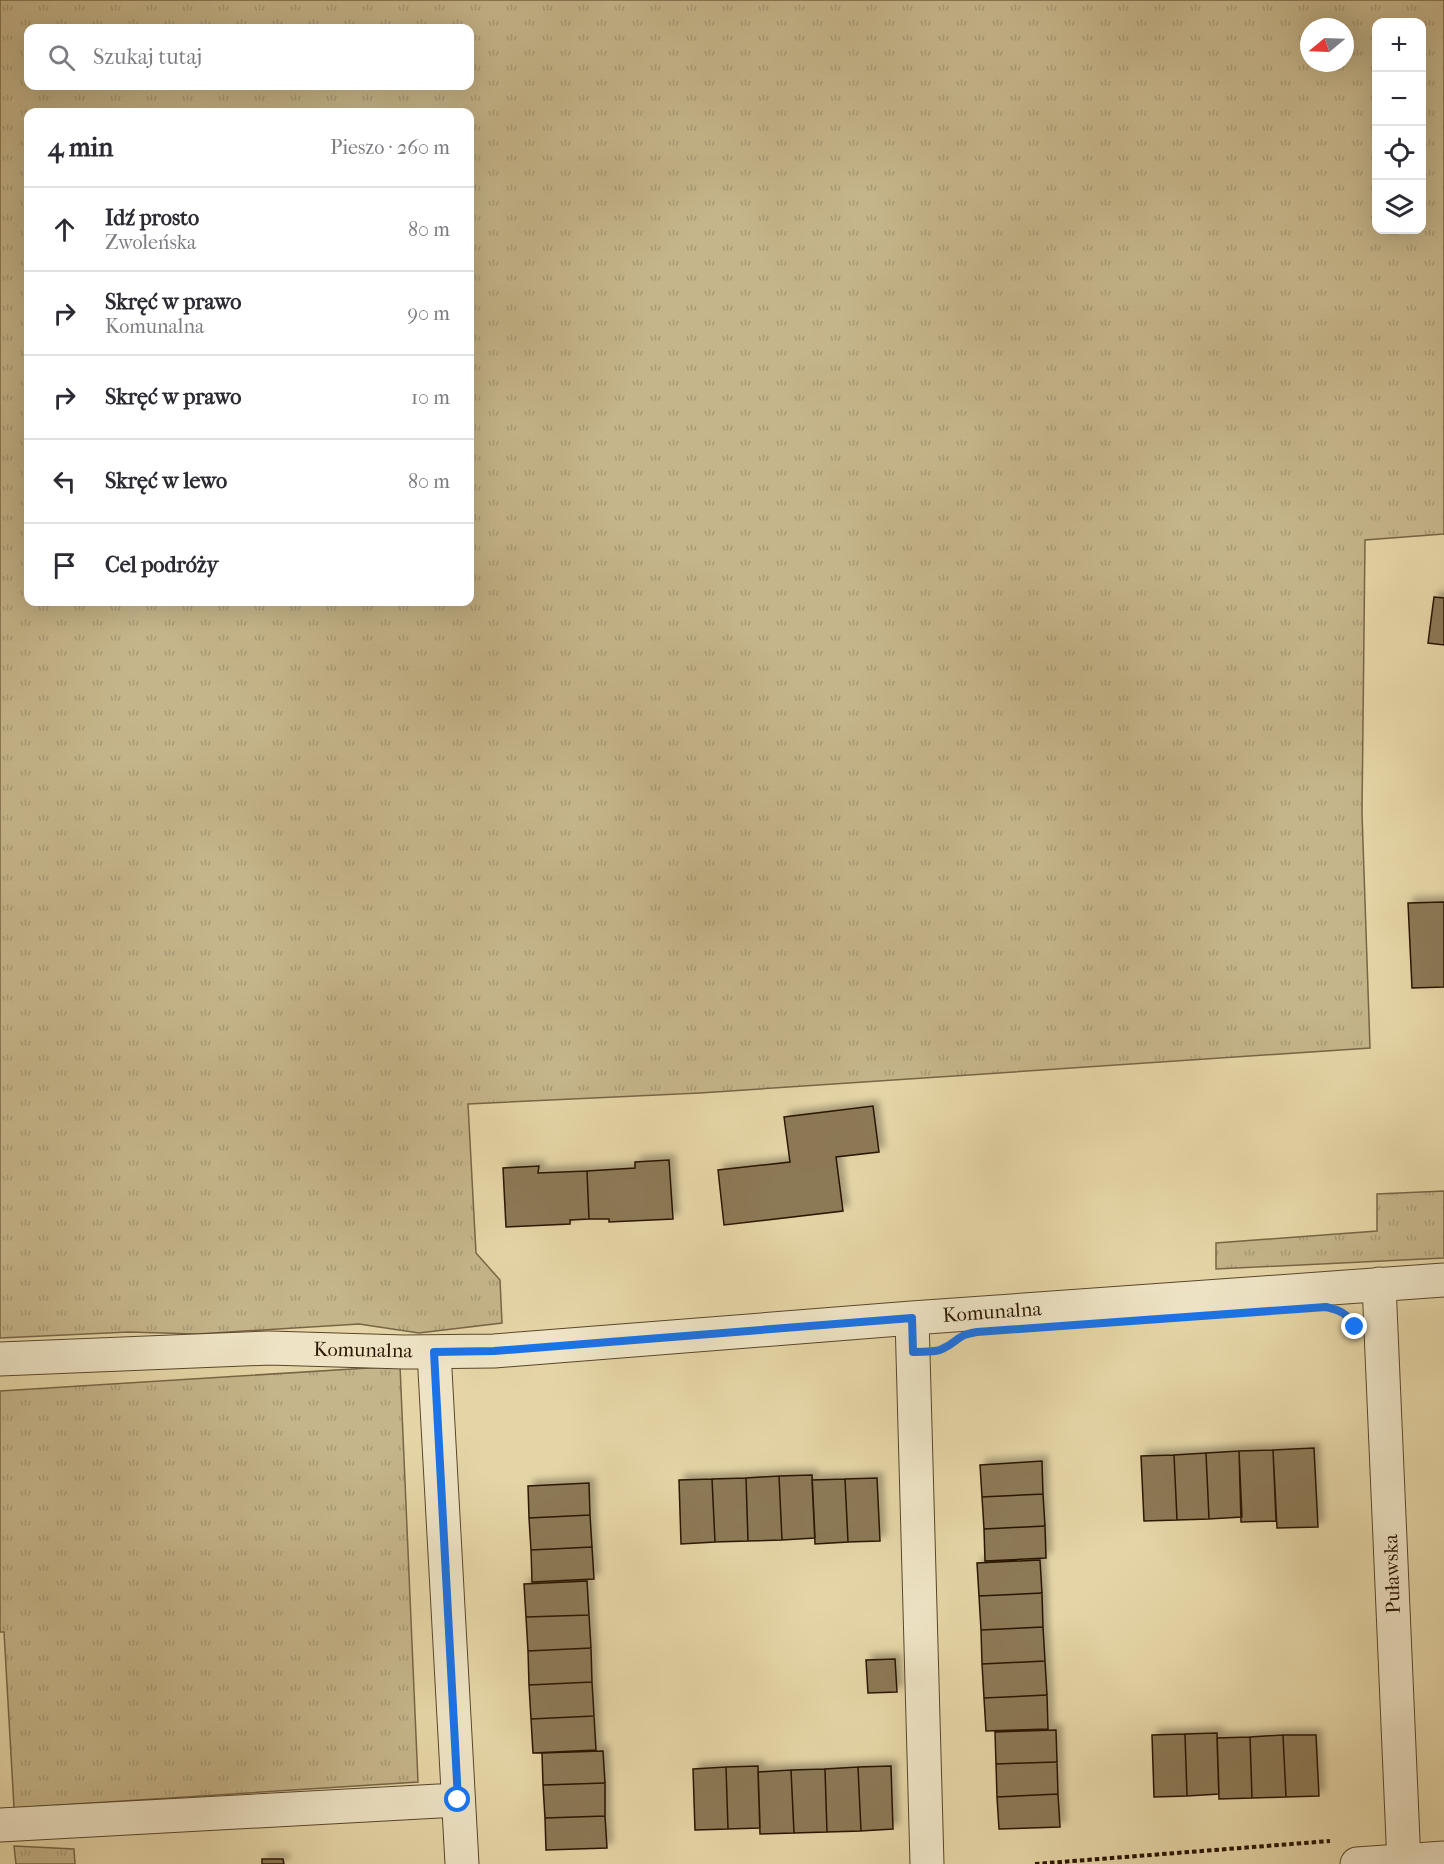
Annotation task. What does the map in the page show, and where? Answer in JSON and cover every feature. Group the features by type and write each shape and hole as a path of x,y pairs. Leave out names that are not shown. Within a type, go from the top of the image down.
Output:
{"street":[{"name":"Komunalna","path":"0,1359 269,1348 494,1351 1444,1280"},
{"name":"Puławska","path":"1379,1284 1404,1862"},
{"path":"912,1318 927,1864"},
{"path":"434,1352 462,1864"},
{"path":"0,1824 458,1800"},
{"path":"1347,1852 1404,1862 1444,1858"}],"path":[{"path":"1035,1864 1347,1852"}],"green space":[{"path":"0,0 1444,0 1444,534 1365,540 1362,813 1370,1048 700,1093 468,1104 476,1253 500,1280 502,1323 419,1333 359,1324 197,1334 129,1332 0,1338"},
{"path":"1444,1191 1444,1258 1216,1269 1216,1243 1377,1231 1377,1194"},
{"path":"400,1366 418,1782 14,1808 4,1632 0,1632 0,1391"},
{"path":"14,1846 74,1849 75,1864 16,1864"}],"building":[{"path":"1434,597 1444,598 1444,645 1428,643"},
{"path":"1444,902 1444,987 1412,988 1408,903"},
{"path":"873,1106 879,1152 836,1157 843,1211 724,1225 718,1170 790,1162 784,1117"},
{"path":"669,1160 673,1219 609,1222 609,1219 589,1219 587,1171 635,1168 635,1162"},
{"path":"539,1166 538,1173 587,1171 589,1219 570,1220 570,1224 506,1227 503,1168"},
{"path":"1314,1448 1318,1527 1277,1528 1273,1450"},
{"path":"1273,1450 1276,1521 1241,1522 1239,1451"},
{"path":"1239,1451 1242,1517 1209,1519 1206,1453"},
{"path":"1206,1453 1209,1519 1177,1520 1174,1455"},
{"path":"1174,1455 1177,1520 1144,1521 1141,1456"},
{"path":"1042,1461 1043,1494 982,1497 980,1465"},
{"path":"812,1475 815,1538 782,1540 779,1476"},
{"path":"779,1476 782,1540 748,1541 746,1478"},
{"path":"746,1478 748,1541 715,1542 712,1479"},
{"path":"877,1478 880,1541 848,1542 845,1479"},
{"path":"712,1479 715,1542 681,1544 679,1480"},
{"path":"845,1479 848,1542 815,1544 812,1480"},
{"path":"589,1483 590,1515 529,1518 528,1486"},
{"path":"1043,1494 1045,1526 984,1529 982,1497"},
{"path":"590,1515 592,1547 531,1550 529,1518"},
{"path":"1045,1526 1046,1558 985,1561 984,1529"},
{"path":"592,1547 594,1579 532,1582 531,1550"},
{"path":"1040,1560 1042,1593 979,1596 977,1563"},
{"path":"587,1581 589,1615 526,1617 524,1584"},
{"path":"1042,1593 1043,1627 981,1630 979,1596"},
{"path":"589,1615 591,1648 528,1651 526,1617"},
{"path":"1043,1627 1045,1661 982,1664 981,1630"},
{"path":"591,1648 592,1682 529,1685 528,1651"},
{"path":"895,1659 897,1692 868,1693 866,1660"},
{"path":"1045,1661 1047,1695 984,1698 982,1664"},
{"path":"592,1682 594,1716 531,1719 529,1685"},
{"path":"1047,1695 1048,1729 986,1731 984,1698"},
{"path":"594,1716 596,1750 533,1753 531,1719"},
{"path":"1056,1730 1057,1762 996,1764 995,1732"},
{"path":"1217,1733 1219,1794 1187,1796 1185,1734"},
{"path":"1185,1734 1187,1796 1154,1797 1152,1735"},
{"path":"1283,1735 1316,1735 1319,1796 1286,1797"},
{"path":"1283,1735 1286,1797 1252,1798 1250,1737"},
{"path":"1250,1737 1252,1798 1219,1799 1217,1738"},
{"path":"603,1751 605,1783 543,1785 542,1753"},
{"path":"1057,1762 1058,1794 997,1797 996,1764"},
{"path":"758,1766 760,1828 728,1829 726,1767"},
{"path":"891,1766 893,1829 861,1831 858,1767"},
{"path":"726,1767 728,1829 695,1830 693,1769"},
{"path":"858,1767 861,1831 827,1832 825,1769"},
{"path":"825,1769 827,1832 794,1833 791,1770"},
{"path":"791,1770 794,1833 760,1834 758,1772"},
{"path":"605,1783 605,1816 545,1818 543,1785"},
{"path":"1058,1794 1060,1827 999,1829 997,1797"},
{"path":"605,1816 607,1848 546,1850 545,1818"},
{"path":"262,1859 283,1859 284,1864 262,1864"}],"route":[{"path":"458,1800 434,1352 494,1351 912,1318 913,1352 941,1350 956,1338 977,1332 1326,1307 1340,1310 1350,1318 1355,1327"}]}
